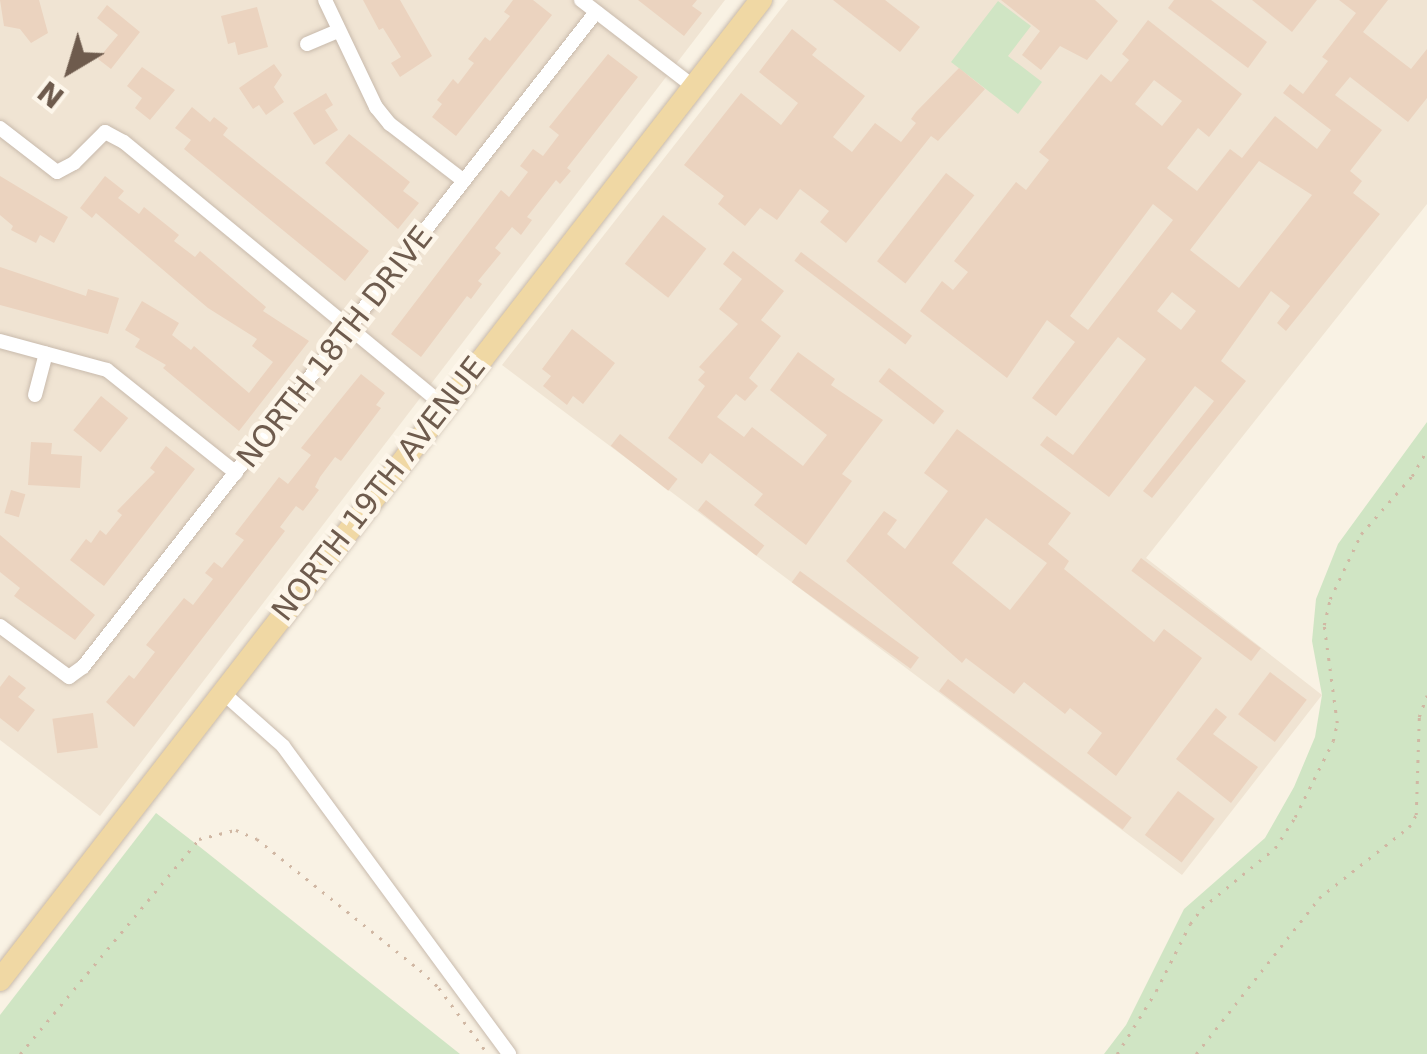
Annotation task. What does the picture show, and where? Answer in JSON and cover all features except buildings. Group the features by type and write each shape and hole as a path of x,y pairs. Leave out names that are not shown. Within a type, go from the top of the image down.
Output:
{"main road":[{"name":"NORTH 19TH AVENUE","path":"0,980 442,405 761,0"}],"street":[{"path":"324,0 366,94 390,124 464,181"},
{"path":"580,0 694,87"},
{"name":"NORTH 18TH DRIVE","path":"0,626 69,677 83,668 596,12"},
{"path":"308,44 338,31"},
{"path":"0,128 44,166 57,172 74,163 105,132 124,142 442,405"},
{"path":"0,341 91,364 125,380 236,472"},
{"path":"35,394 46,352"},
{"path":"222,692 283,746 509,1054"}],"path":[{"path":"1116,1054 1202,908 1275,848 1295,817 1333,741 1337,723 1324,625 1330,600 1361,534 1412,476 1427,450"},
{"path":"1196,1054 1311,906 1409,827 1416,815 1419,717 1427,695"},
{"path":"20,1054 199,839 236,830 257,839 420,970 439,988 488,1054"}],"shaded area":[{"path":"0,0 725,0 100,816 0,740"},
{"path":"788,0 1427,0 1427,204 1146,558 1322,695 1182,875 502,365"}],"green space":[{"path":"998,1 1031,26 1008,56 1042,82 1018,114 951,62"},
{"path":"1427,422 1427,1054 1104,1054 1126,1025 1184,909 1265,838 1294,787 1315,737 1322,695 1312,641 1316,599 1338,544"},
{"path":"156,813 460,1054 0,1054 0,1015"}]}
